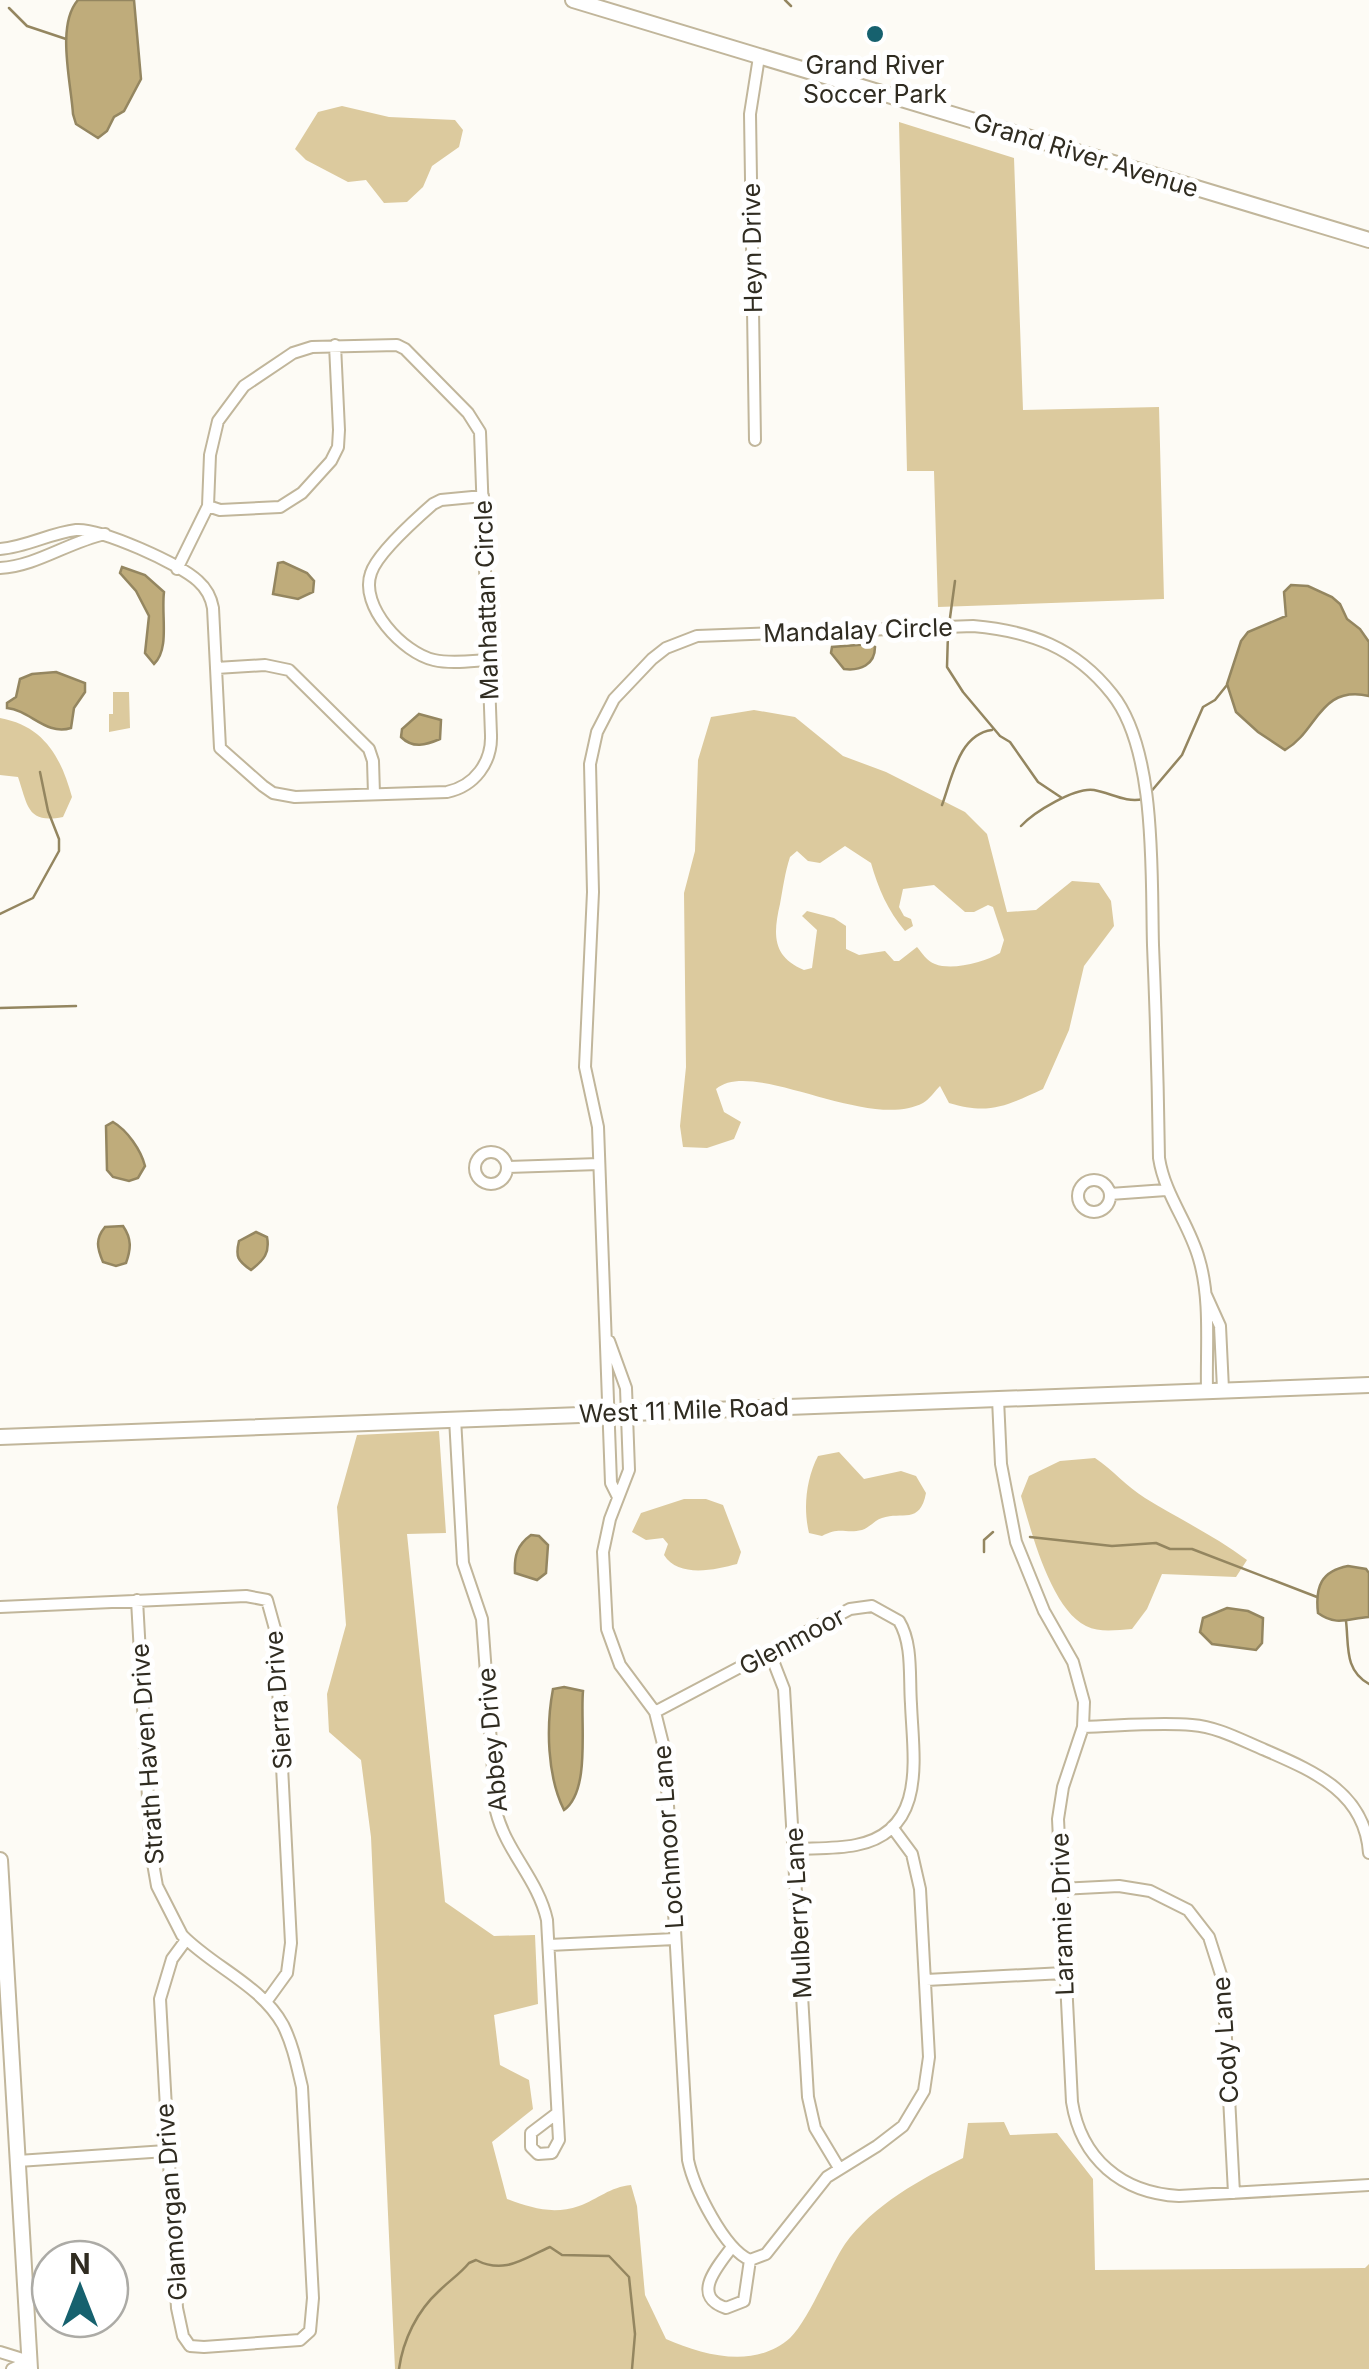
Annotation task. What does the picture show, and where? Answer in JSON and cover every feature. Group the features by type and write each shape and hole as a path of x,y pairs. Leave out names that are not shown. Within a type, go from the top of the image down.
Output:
{"street":[{"name":"Grand River Avenue","path":"574,0 1369,240"},
{"name":"Heyn Drive","path":"754,440 750,114 759,57"},
{"name":"Manhattan Circle","path":"388,343 405,349 477,424 481,440 491,745 484,766 457,790 294,797 274,793 220,748 211,598 199,582 177,569 208,506 214,432 236,394 293,352 335,345 388,343"},
{"path":"208,506 220,510 280,507 302,493 331,462 339,430 335,345"},
{"path":"483,496 433,504 374,566 369,587 370,600 378,612 421,656 445,662 488,660"},
{"path":"0,549 78,530 106,534 177,569"},
{"path":"0,568 20,566 74,542 106,534"},
{"path":"49,538 52,553"},
{"path":"18,546 20,566"},
{"name":"Mandalay Circle","path":"618,1496 612,1483 598,1127 585,1066 593,892 590,764 597,732 614,699 666,648 696,636 973,626 1004,629 1055,644 1113,695 1139,754 1149,829 1160,1158 1166,1190 1194,1242 1204,1289 1220,1326 1215,1390"},
{"path":"216,668 266,665 289,670 369,748 374,794"},
{"path":"507,1167 599,1164"},
{"path":"1110,1194 1166,1190"},
{"name":"Lochmoor Lane","path":"605,1331 624,1380 629,1474 618,1496 603,1552 608,1637 620,1665 655,1712 665,1752 688,2160 698,2188 732,2247 750,2260"},
{"name":"West 11 Mile Road","path":"0,1437 1369,1385"},
{"name":"Laramie Drive","path":"998,1398 1001,1464 1011,1523 1044,1611 1078,1676 1084,1702 1083,1726 1060,1803 1064,1973 1072,2102 1080,2133 1092,2154 1115,2177 1144,2191 1179,2196 1369,2184"},
{"name":"Abbey Drive","path":"455,1418 464,1563 479,1606 483,1632 496,1812 505,1840 540,1892 547,1920 556,2114"},
{"name":"Sierra Drive","path":"0,1607 246,1596 267,1600 275,1628 291,1943 287,1973 266,2002"},
{"name":"Strath Haven Drive","path":"137,1600 156,1886 186,1940 266,2002 288,2038 302,2087 313,2298 310,2332"},
{"name":"Glenmoor","path":"655,1712 860,1606 880,1609 899,1621 908,1646 915,1775 910,1798 892,1827"},
{"name":"Mulberry Lane","path":"770,1653 784,1689 808,2097 815,2128 839,2168"},
{"path":"1083,1726 1190,1724 1216,1729 1259,1747 1320,1775 1337,1788 1357,1812 1369,1852"},
{"path":"732,2247 709,2279 708,2292 714,2303 726,2308 744,2301 750,2260 766,2254 812,2193 839,2168 891,2136 910,2118 926,2082 929,2057 918,1869 906,1844 892,1827 856,1845 794,1849"},
{"path":"0,1860 30,2365"},
{"name":"Cody Lane","path":"1060,1889 1119,1886 1150,1891 1188,1910 1209,1937 1224,1980 1234,2193"},
{"path":"548,1946 675,1938"},
{"name":"Glamorgan Drive","path":"186,1940 172,1959 160,1999 166,2151 177,2308 183,2336 190,2346 280,2343 300,2340 310,2332"},
{"path":"926,1980 1064,1973"},
{"path":"18,2161 166,2151"},
{"path":"0,2352 30,2365"},
{"path":"12,2369 30,2365"}],"shaded area":[{"path":"78,0 134,0 141,79 124,111 114,117 98,138 76,124 73,114 66,39 71,11"},
{"path":"342,106 389,117 455,120 463,130 459,147 432,166 423,187 407,202 384,203 366,180 348,182 306,160 295,149 318,112"},
{"path":"899,122 1014,158 1023,410 1159,407 1164,599 938,607 934,471 907,471"},
{"path":"278,563 307,573 314,581 313,592 298,599 273,594"},
{"path":"122,567 145,575 164,592 162,650 154,664 145,653 149,616 136,591 120,573"},
{"path":"1291,585 1308,586 1332,597 1347,619 1360,629 1369,642 1369,696 1352,694 1329,703 1285,750 1236,712 1227,684 1241,641 1248,632 1286,616 1284,592"},
{"path":"832,647 875,647 872,658 866,666 856,669 844,669 831,653"},
{"path":"56,672 85,683 85,692 74,708 71,728 54,729 7,708 7,703 16,697 20,679"},
{"path":"113,692 129,692 130,728 109,732 109,714 113,714"},
{"path":"754,710 795,717 843,756 886,772 965,812 987,834 1007,912 1036,910 1072,881 1099,883 1111,901 1114,926 1084,966 1069,1030 1043,1089 1008,1104 975,1108 949,1103 940,1086 923,1103 900,1109 873,1109 783,1087 733,1082 716,1089 724,1112 741,1122 734,1139 707,1148 683,1147 680,1126 686,1067 684,893 695,851 698,760 711,717","holes":["845,846 871,863 884,899 905,931 913,926 899,907 903,889 934,885 965,912 993,907 1004,940 1000,953 959,966 932,963 917,947 899,961 885,951 859,955 846,949 846,926 834,918 807,911 802,916 817,930 812,968 804,970 793,965 780,951 776,935 790,857 797,851 808,861 820,863"]},
{"path":"419,714 441,720 440,739 420,745 401,737 402,729"},
{"path":"0,718 28,728 56,757 72,797 63,817 36,815 27,804 18,777 0,775"},
{"path":"113,1122 128,1135 140,1154 145,1166 138,1178 129,1181 113,1177 107,1170 106,1126"},
{"path":"123,1226 130,1244 126,1263 116,1266 103,1262 98,1244 102,1231 105,1227"},
{"path":"256,1232 267,1237 268,1248 251,1270 239,1258 238,1246 239,1241"},
{"path":"439,1431 446,1533 407,1534 445,1902 494,1936 535,1935 538,2004 494,2015 500,2065 529,2080 533,2109 492,2142 507,2199 533,2208 560,2210 631,2185 637,2206 645,2295 666,2339 713,2354 761,2354 790,2338 845,2244 869,2217 915,2184 963,2158 968,2123 1004,2122 1010,2135 1057,2133 1093,2179 1095,2270 1365,2268 1369,2264 1369,2369 395,2369 371,1837 361,1760 329,1732 327,1694 346,1625 337,1507 357,1435"},
{"path":"839,1452 864,1479 901,1471 916,1476 926,1493 923,1503 915,1513 882,1518 862,1530 833,1531 822,1536 809,1533 807,1494 814,1465 818,1456"},
{"path":"1095,1458 1138,1494 1247,1560 1236,1577 1162,1574 1147,1609 1132,1629 1097,1630 1074,1617 1044,1568 1021,1496 1029,1476 1060,1461"},
{"path":"684,1499 706,1499 723,1505 741,1552 737,1564 687,1570 664,1555 668,1544 663,1538 646,1540 632,1532 641,1513"},
{"path":"531,1535 539,1536 548,1545 546,1573 537,1580 515,1573 517,1551"},
{"path":"1348,1566 1369,1573 1369,1617 1331,1620 1318,1613 1319,1588 1326,1576"},
{"path":"1227,1608 1263,1618 1262,1643 1256,1650 1212,1644 1200,1632 1203,1618"},
{"path":"553,1689 583,1691 581,1772 578,1788 564,1810 551,1767 549,1719"}],"waterway":[{"path":"785,0 791,6"},
{"path":"9,8 27,26 66,39"},
{"path":"949,625 955,581"},
{"path":"948,633 947,667 963,692 1000,736 1010,742 1038,782 1062,798"},
{"path":"1149,794 1182,755 1203,707 1227,685"},
{"path":"942,805 964,748 981,733 992,730"},
{"path":"0,914 33,898 59,851 40,772"},
{"path":"1021,826 1076,792 1094,790 1131,800 1143,799"},
{"path":"0,1008 76,1006"},
{"path":"984,1552 984,1540 993,1532"},
{"path":"1030,1537 1112,1546 1156,1543 1170,1549 1192,1549 1317,1597"},
{"path":"1346,1621 1352,1665 1369,1684"},
{"path":"399,2369 418,2317 469,2263 476,2260 505,2265 550,2247 562,2255 609,2256 629,2277 635,2334 632,2369"}],"place":[{"name":"Grand River Soccer Park","path":"875,34"}]}
